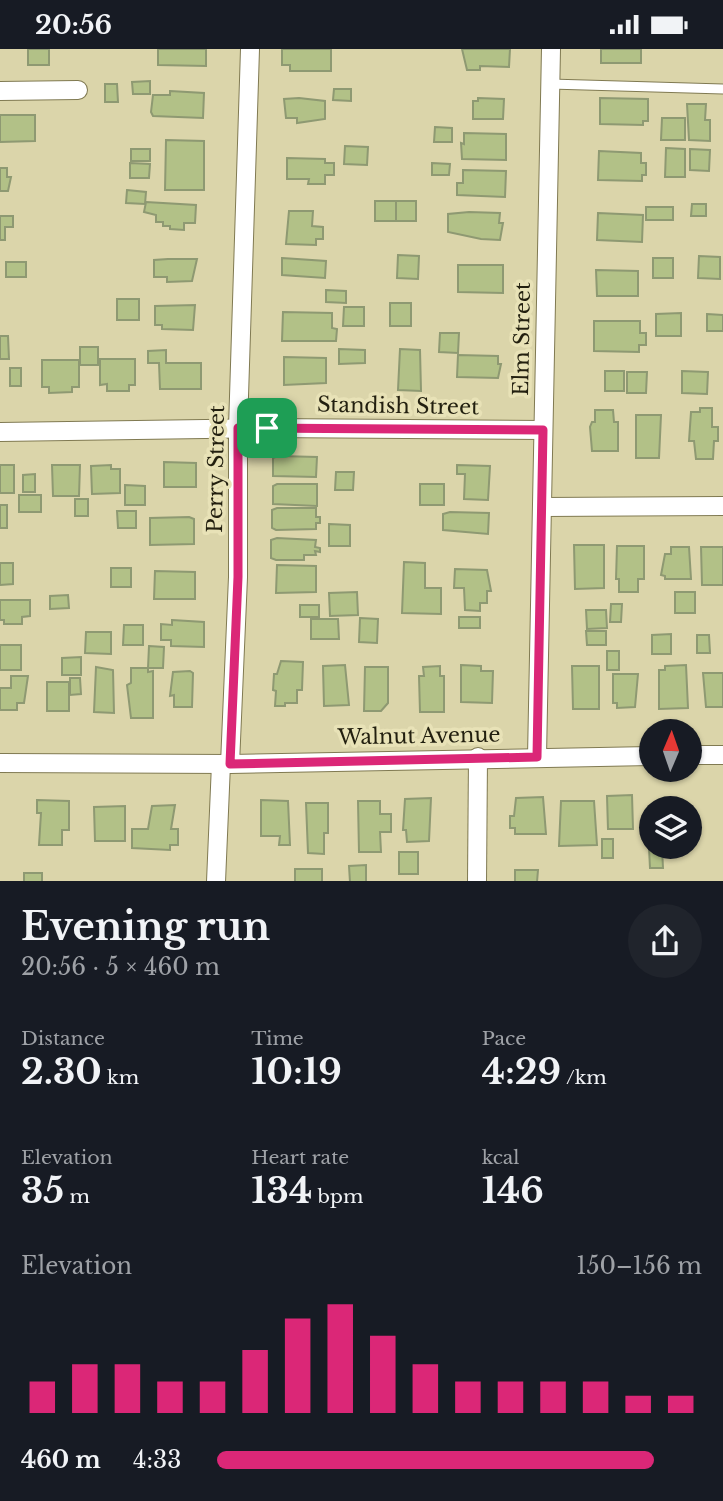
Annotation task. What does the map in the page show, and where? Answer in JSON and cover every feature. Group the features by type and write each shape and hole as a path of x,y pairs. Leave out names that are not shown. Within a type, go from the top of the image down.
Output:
{"street":[{"name":"Perry Street","path":"216,881 238,577 238,428 250,49"},
{"name":"Elm Street","path":"537,757 551,49"},
{"path":"0,91 78,90"},
{"name":"Standish Street","path":"0,432 238,428 543,430"},
{"path":"542,507 723,506"},
{"name":"Walnut Avenue","path":"0,763 225,764 639,755"},
{"path":"702,755 723,755"},
{"path":"477,881 478,757"}],"lane":[{"path":"551,84 723,89"}],"building":[{"path":"28,49 49,49 49,65 28,65"},
{"path":"158,49 206,49 206,66 158,65"},
{"path":"282,49 331,49 331,71 290,71 290,65 282,65"},
{"path":"462,49 510,49 509,67 480,66 480,70 467,70"},
{"path":"601,49 641,49 641,63 601,63"},
{"path":"150,81 150,94 133,94 132,82"},
{"path":"105,84 117,84 118,102 105,102"},
{"path":"334,89 351,89 351,101 333,100"},
{"path":"170,91 204,93 203,118 153,116 153,95 170,95"},
{"path":"478,98 504,99 503,119 473,119 473,101 478,101"},
{"path":"600,98 648,99 648,121 643,121 643,125 600,124"},
{"path":"284,99 325,101 325,119 297,123 297,118 286,118"},
{"path":"687,104 706,104 705,120 710,120 710,141 689,140"},
{"path":"0,115 35,115 35,141 0,142"},
{"path":"662,118 685,118 685,140 661,140"},
{"path":"435,127 452,128 452,142 434,142"},
{"path":"464,133 506,134 506,160 462,159 461,143 464,144"},
{"path":"166,140 204,141 204,190 165,190"},
{"path":"345,146 368,147 367,165 344,164"},
{"path":"666,148 685,149 685,177 665,177"},
{"path":"131,149 150,149 150,161 131,161"},
{"path":"690,149 710,150 709,171 690,170"},
{"path":"599,151 641,153 641,163 646,163 646,175 642,175 642,181 598,180"},
{"path":"287,158 325,159 325,163 334,163 334,175 325,175 325,184 308,184 309,179 287,179"},
{"path":"130,163 150,164 149,178 130,178"},
{"path":"432,163 450,164 449,175 432,175"},
{"path":"0,168 7,168 7,177 11,177 8,191 0,191"},
{"path":"463,170 506,171 505,197 457,195 457,183 463,183"},
{"path":"127,190 146,192 145,204 126,203"},
{"path":"375,201 396,201 396,221 375,221"},
{"path":"396,201 416,201 416,221 396,221"},
{"path":"146,202 196,205 195,223 184,223 184,230 163,226 163,222 156,222 156,215 144,212"},
{"path":"692,204 706,204 706,216 691,216"},
{"path":"646,207 673,207 673,220 646,220"},
{"path":"289,211 313,211 312,226 323,227 323,239 316,239 316,245 286,244"},
{"path":"500,213 499,223 503,223 500,240 448,232 448,214"},
{"path":"598,213 643,215 642,242 597,240"},
{"path":"0,216 13,216 13,227 5,227 5,240 0,240"},
{"path":"398,255 419,256 418,279 397,278"},
{"path":"699,256 720,257 720,279 698,278"},
{"path":"282,258 326,261 325,278 282,275"},
{"path":"653,258 673,258 673,278 653,278"},
{"path":"197,259 192,281 167,282 167,277 154,277 154,260"},
{"path":"6,262 26,262 26,277 6,277"},
{"path":"458,265 503,265 503,293 458,292"},
{"path":"596,270 638,271 638,296 597,296"},
{"path":"326,290 346,291 346,303 326,302"},
{"path":"117,299 139,299 139,320 117,320"},
{"path":"390,303 411,303 411,326 390,326"},
{"path":"195,305 193,330 162,329 162,325 155,325 155,306"},
{"path":"344,307 364,307 364,326 343,326"},
{"path":"283,312 332,313 332,328 337,329 336,341 282,341"},
{"path":"681,313 681,336 656,336 656,314"},
{"path":"707,314 723,315 723,331 707,331"},
{"path":"594,321 640,321 640,333 646,333 646,345 639,345 639,352 594,351"},
{"path":"440,333 459,333 458,353 439,352"},
{"path":"0,336 8,336 9,359 0,359"},
{"path":"80,347 98,347 98,365 80,365"},
{"path":"339,349 365,350 365,363 339,364"},
{"path":"400,349 420,350 421,391 398,390"},
{"path":"166,350 166,363 201,363 201,389 160,389 159,363 148,363 148,351"},
{"path":"458,355 498,356 498,364 501,364 498,378 457,377"},
{"path":"284,357 326,358 326,383 284,385"},
{"path":"100,359 135,359 135,385 129,385 129,391 107,391 107,384 100,385"},
{"path":"42,360 79,360 79,387 72,387 72,392 49,393 49,387 42,387"},
{"path":"10,368 21,368 21,386 10,386"},
{"path":"605,371 624,371 624,391 605,391"},
{"path":"682,371 708,372 707,394 682,393"},
{"path":"627,372 647,372 646,393 627,393"},
{"path":"700,408 712,408 712,427 718,427 718,441 714,441 713,459 696,459 694,441 689,441 691,412 700,412"},
{"path":"595,410 613,410 614,422 618,422 618,451 592,451 590,427 592,422 595,422"},
{"path":"636,415 661,415 659,458 636,458"},
{"path":"317,457 316,477 273,476 273,458"},
{"path":"164,462 196,463 196,487 164,487"},
{"path":"0,465 14,465 14,493 0,493"},
{"path":"52,465 80,465 79,496 53,496"},
{"path":"111,465 111,469 120,469 120,493 92,494 91,466"},
{"path":"457,465 490,466 488,500 464,499 465,474 457,474"},
{"path":"336,472 354,472 353,490 335,490"},
{"path":"35,474 35,492 23,492 23,475"},
{"path":"317,484 317,506 273,504 273,486"},
{"path":"420,484 444,484 444,505 420,505"},
{"path":"125,485 145,486 145,505 125,505"},
{"path":"19,495 41,495 41,512 19,512"},
{"path":"75,499 88,499 88,516 75,516"},
{"path":"0,505 7,505 7,528 0,528"},
{"path":"316,508 316,517 320,517 320,523 316,523 316,529 276,530 272,528 272,510"},
{"path":"117,511 136,511 136,528 118,528"},
{"path":"489,513 488,534 443,530 443,514"},
{"path":"150,518 194,519 194,544 150,545"},
{"path":"329,524 350,525 350,546 329,546"},
{"path":"271,540 316,540 315,547 320,548 320,552 315,551 316,555 304,555 304,560 276,560 271,558"},
{"path":"574,545 604,545 604,588 575,589"},
{"path":"617,546 644,546 644,579 638,579 638,592 619,592 619,579 616,579"},
{"path":"671,547 689,547 691,579 665,579 665,576 661,575 665,554 671,554"},
{"path":"701,547 723,547 723,585 702,585"},
{"path":"404,562 425,563 425,588 441,588 441,614 402,613"},
{"path":"0,563 13,563 13,584 0,585"},
{"path":"277,565 316,566 316,592 276,593"},
{"path":"111,568 131,568 131,587 111,587"},
{"path":"455,569 487,570 491,591 487,591 487,603 480,603 480,611 465,610 464,588 454,588"},
{"path":"155,571 195,572 195,599 154,599"},
{"path":"357,592 358,615 330,616 329,593"},
{"path":"675,592 695,592 695,613 675,613"},
{"path":"68,595 69,608 50,609 50,596"},
{"path":"0,600 30,600 30,616 22,617 22,624 4,624 4,620 0,620"},
{"path":"611,604 622,604 621,622 610,622"},
{"path":"300,605 319,605 319,617 300,617"},
{"path":"586,610 606,610 607,628 587,629"},
{"path":"459,617 480,617 480,628 459,628"},
{"path":"360,618 378,619 377,643 359,642"},
{"path":"311,619 338,619 339,639 311,639"},
{"path":"172,620 204,622 204,647 171,646 171,640 161,640 161,624 172,625"},
{"path":"124,625 143,625 143,645 123,645"},
{"path":"586,631 606,631 606,645 587,645"},
{"path":"86,632 111,632 111,654 85,653"},
{"path":"671,634 671,654 652,654 652,635"},
{"path":"697,635 709,635 710,653 697,653"},
{"path":"0,645 21,645 21,670 0,670"},
{"path":"149,646 164,647 163,668 148,668"},
{"path":"607,651 619,651 619,670 607,670"},
{"path":"81,657 81,675 62,675 62,658"},
{"path":"281,661 303,662 302,690 297,690 297,703 275,706 274,674 277,674"},
{"path":"345,665 349,705 324,706 323,666"},
{"path":"461,665 481,666 481,671 493,671 492,703 461,702"},
{"path":"686,665 688,708 659,709 659,670 665,670 665,666"},
{"path":"440,666 440,676 444,676 444,712 420,712 419,676 424,676 423,667"},
{"path":"572,666 599,666 599,709 573,709"},
{"path":"96,667 113,670 114,713 94,712"},
{"path":"365,667 388,667 388,703 381,711 364,711"},
{"path":"131,668 148,668 148,672 153,671 153,718 131,718 127,685 131,683"},
{"path":"173,672 193,673 192,707 174,707 174,695 170,696"},
{"path":"703,673 723,673 723,707 706,707"},
{"path":"613,674 638,674 635,707 617,708 617,703 613,703"},
{"path":"11,676 28,676 24,703 17,703 17,710 0,710 0,688 11,688"},
{"path":"70,678 80,678 81,694 70,695"},
{"path":"47,682 69,682 69,711 47,711"},
{"path":"632,795 633,829 608,829 607,796"},
{"path":"543,797 546,834 515,834 515,828 510,828 510,816 514,816 516,798"},
{"path":"431,798 429,841 407,842 406,830 403,830 405,799"},
{"path":"37,800 69,801 69,830 62,830 62,845 39,845 41,813 37,813"},
{"path":"261,800 288,801 290,845 279,845 280,836 261,836"},
{"path":"358,801 380,801 380,814 391,814 391,832 380,832 381,852 359,852"},
{"path":"561,801 594,801 597,845 559,846"},
{"path":"306,803 328,803 328,833 324,833 324,854 308,853"},
{"path":"175,805 171,829 178,829 178,845 170,845 170,850 132,848 132,829 148,829 152,806"},
{"path":"125,806 125,841 95,841 94,807"},
{"path":"602,839 613,839 613,858 602,858"},
{"path":"399,852 418,852 418,874 399,874"},
{"path":"650,859 663,859 663,868 650,868"},
{"path":"366,865 366,881 350,881 349,866"},
{"path":"295,869 322,869 322,881 295,881"},
{"path":"515,870 538,870 537,881 515,881"},
{"path":"24,873 42,873 42,881 24,881"}],"route":[{"path":"238,428 267,428 543,430 537,757 230,764 238,577 238,428"}]}
